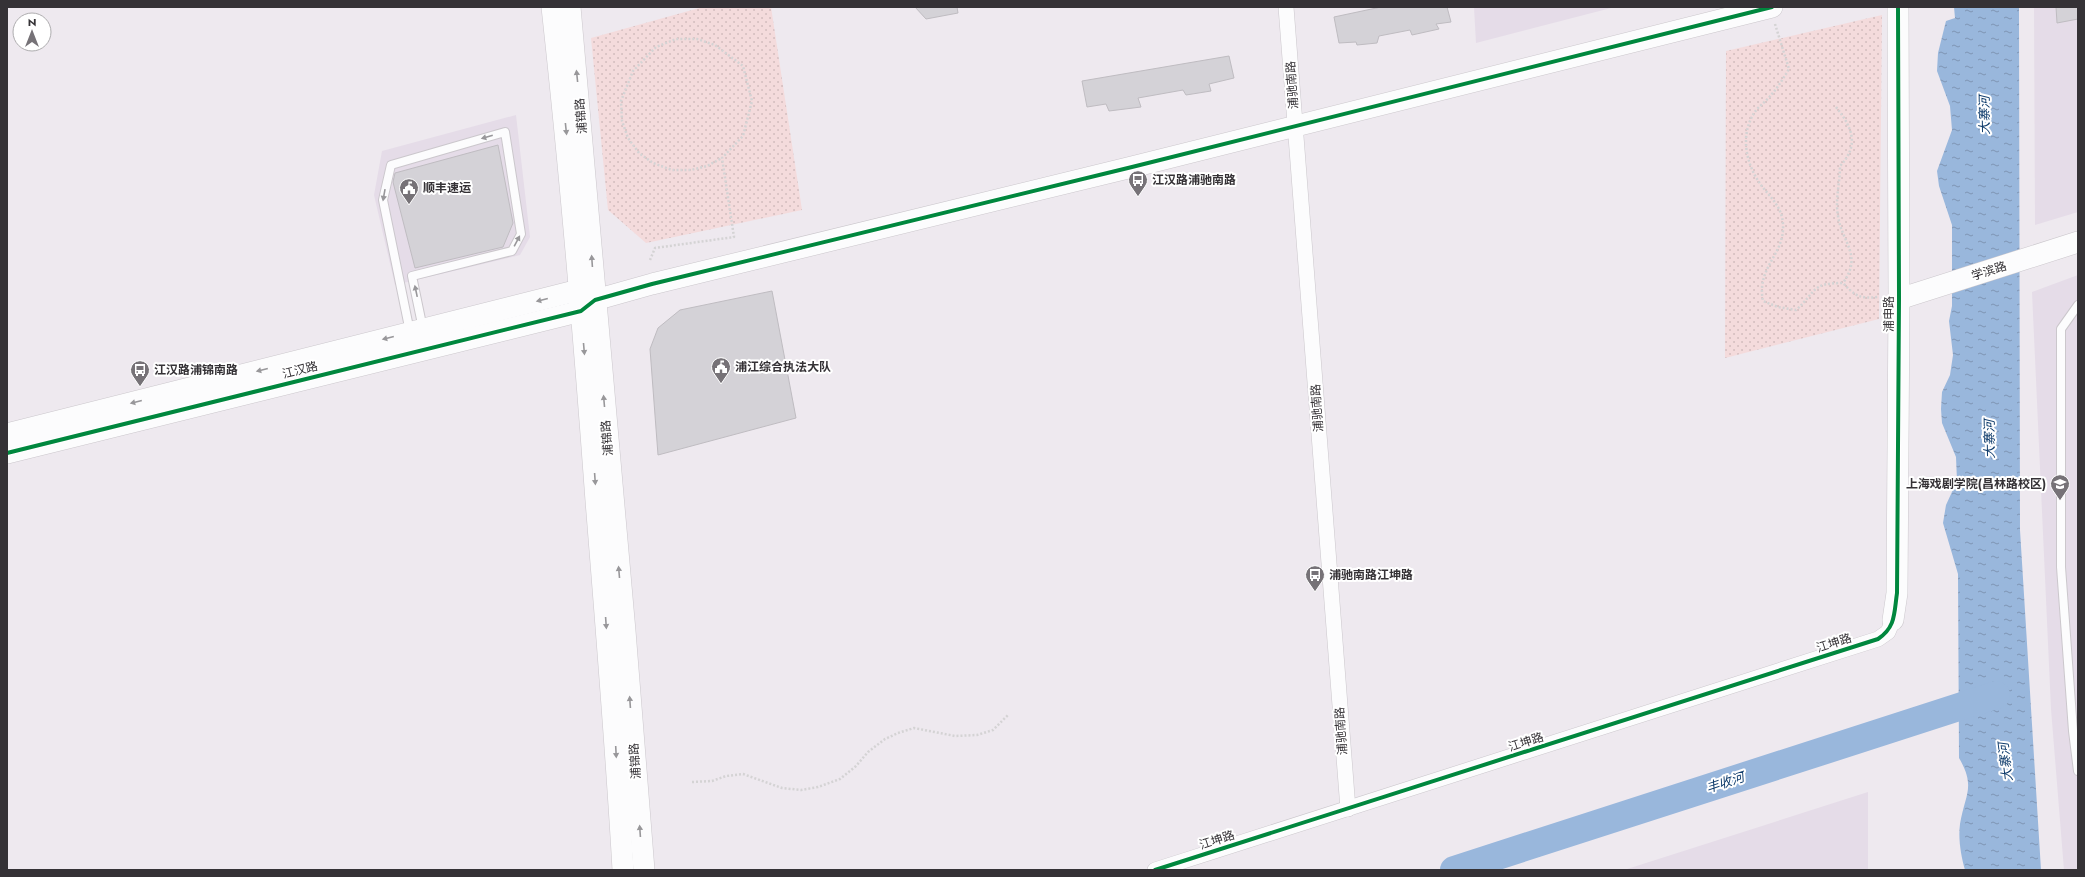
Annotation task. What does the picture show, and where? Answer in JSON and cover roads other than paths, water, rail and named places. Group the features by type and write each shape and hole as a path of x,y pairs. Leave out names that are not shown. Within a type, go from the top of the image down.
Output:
{"street":[{"name":"浦锦路","path":"552,7 566,138 625,631 644,870"},
{"name":"浦锦路","path":"570,7 585,300 614,714 623,870"},
{"name":"浦驰南路","path":"1286,7 1348,809"},
{"name":"浦申路","path":"1893,620 1897,593 1899,299 1898,7"},
{"path":"7,434 417,331 585,300 1295,126 1773,13"},
{"name":"学滨路","path":"1899,299 2077,242"},
{"name":"江汉路","path":"7,453 585,300"},
{"name":"江坤路","path":"1155,870 1878,639 1888,632 1893,620"}],"lane":[{"path":"505,132 521,234 512,251 412,276 417,331 383,200 391,165 505,132"},
{"path":"2078,305 2061,329 2061,567 2072,731 2078,771"}],"water":[{"name":"大寨河","path":"1954,7 2019,7 2020,530 2041,870 1965,870 1961,853 1959,830 1968,791 1968,784 1967,776 1959,758 1958,574 1943,523 1946,505 1957,481 1956,457 1942,423 1941,409 1942,392 1950,375 1953,355 1949,321 1952,306 1952,225 1939,186 1937,171 1952,130 1950,106 1937,71 1938,53 1946,21 1955,18"}],"waterway":[{"name":"丰收河","path":"1454,870 1996,695"}],"place":[{"name":"江汉路浦驰南路","path":"1138,197"},
{"name":"顺丰速运","path":"409,205"},
{"name":"浦江综合执法大队","path":"721,384"},
{"name":"江汉路浦锦南路","path":"140,387"},
{"name":"上海戏剧学院(昌林路校区)","path":"2060,501"},
{"name":"浦驰南路江坤路","path":"1315,592"}]}
